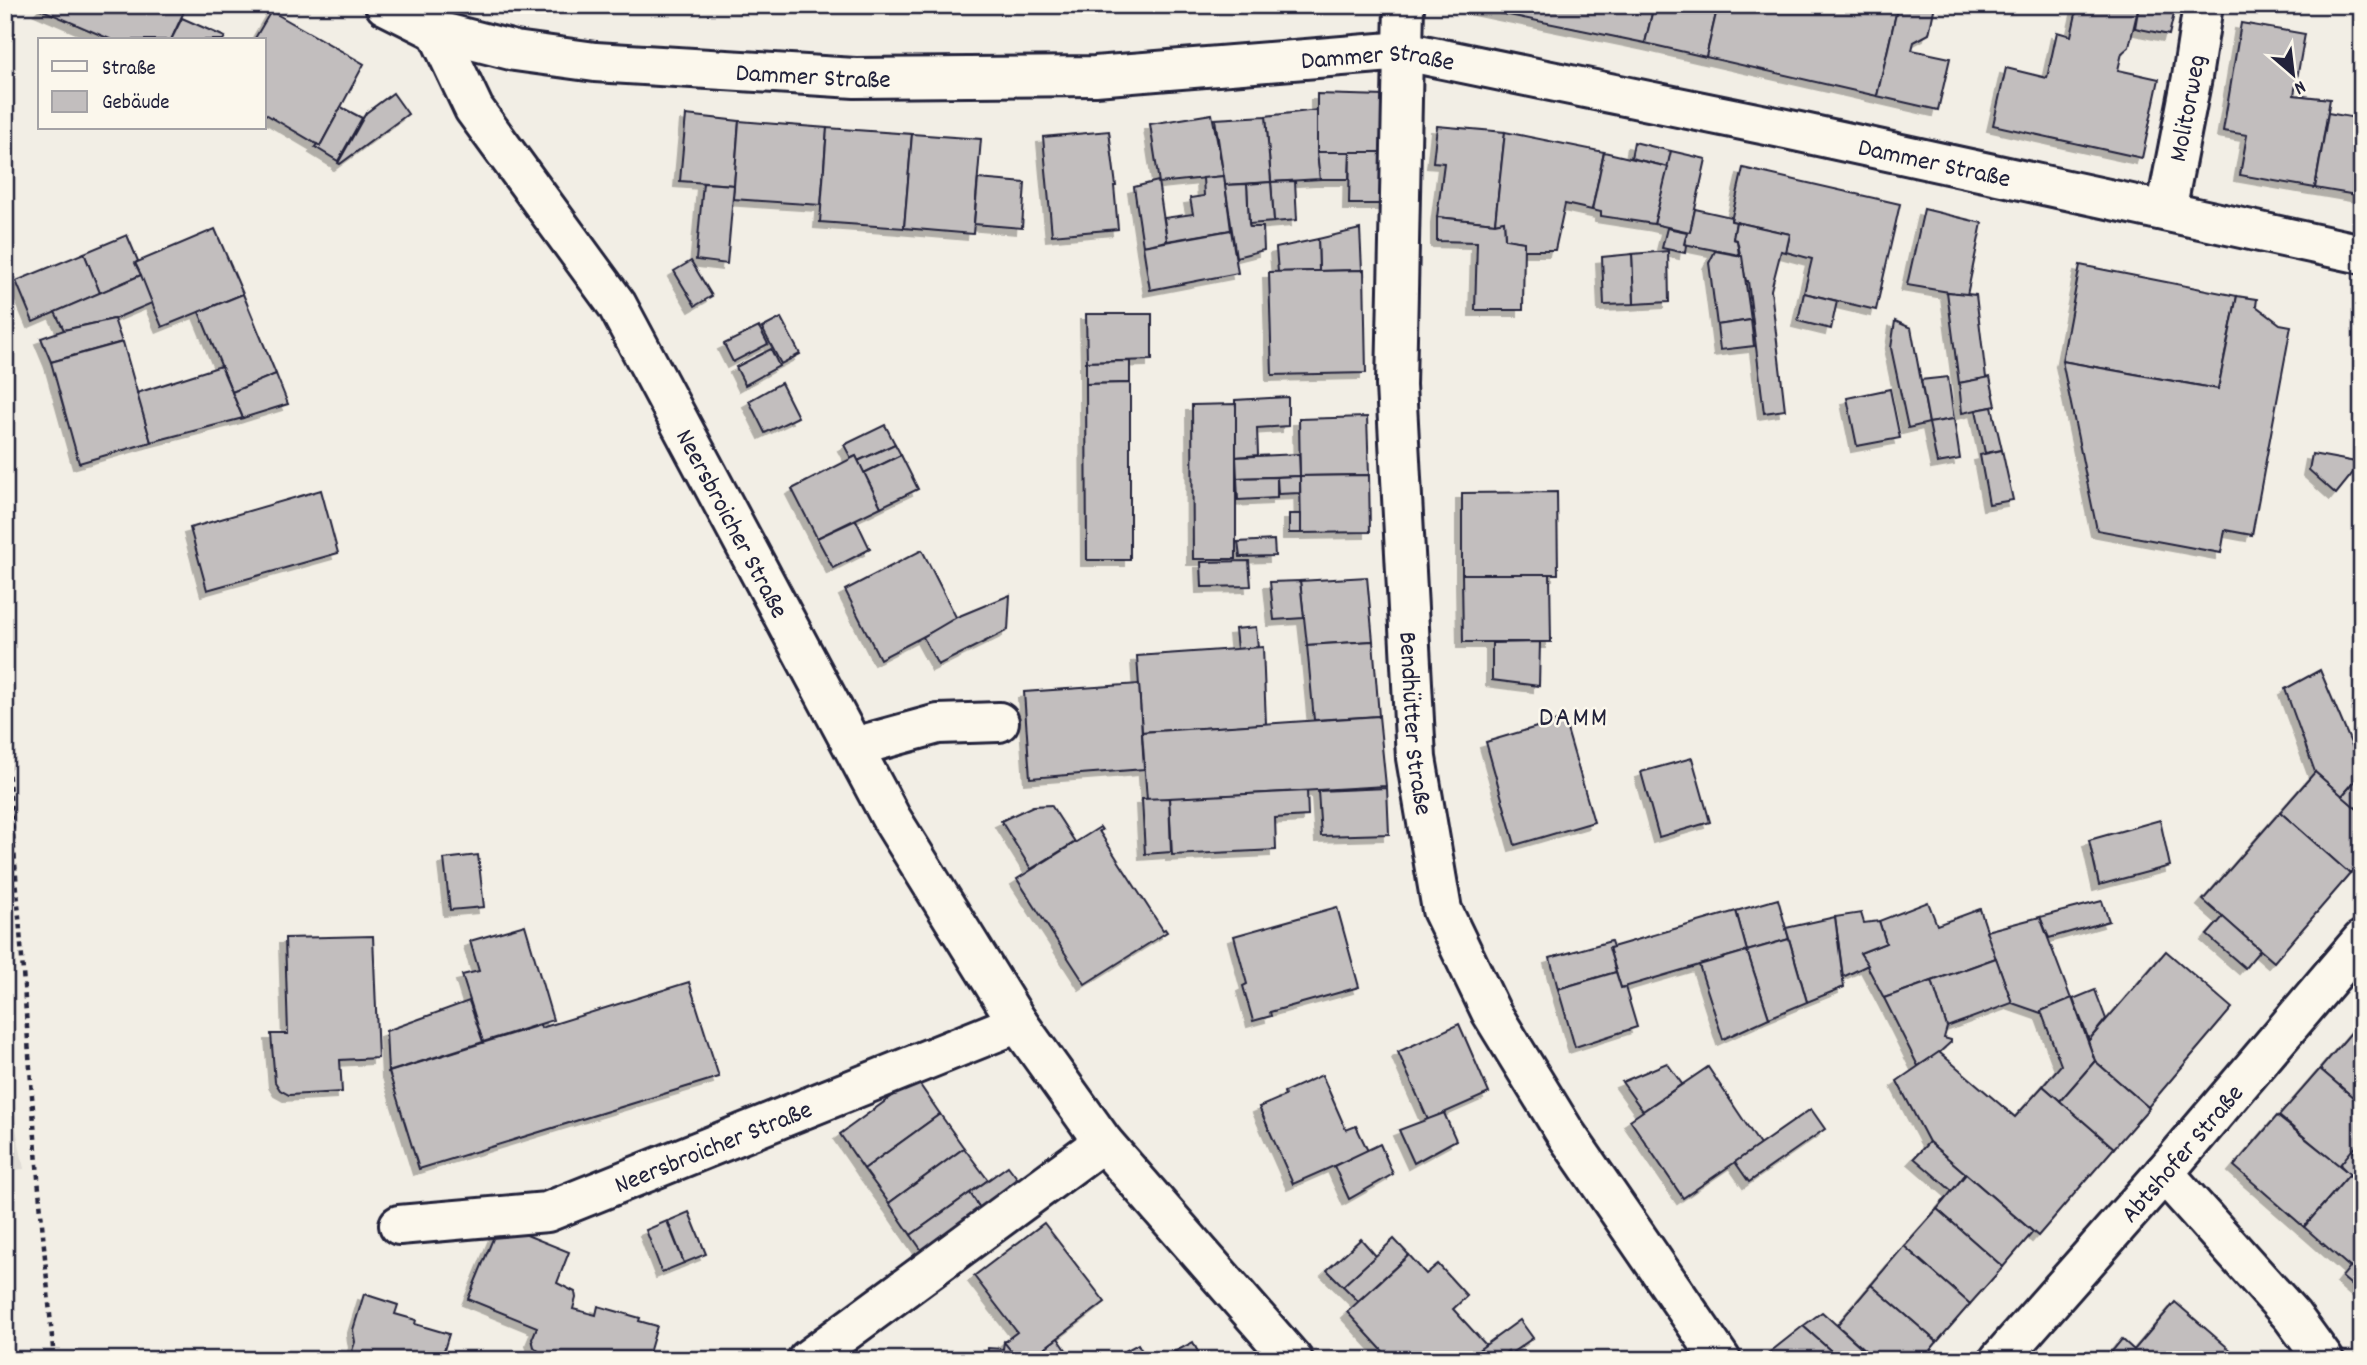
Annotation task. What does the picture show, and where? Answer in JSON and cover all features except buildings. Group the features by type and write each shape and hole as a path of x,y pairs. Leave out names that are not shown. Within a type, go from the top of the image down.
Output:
{"street":[{"name":"Dammer Straße","path":"385,5 437,31 515,51 595,62 855,78 1096,76 1404,51 1781,128 2362,254"},
{"name":"Bendhütter Straße","path":"1405,5 1396,385 1416,758 1442,910 1491,1012 1564,1131 1721,1360"},
{"name":"Molitorweg","path":"2166,211 2203,5"},
{"name":"Neersbroicher Straße","path":"437,31 474,109 617,305 891,818 1018,1023 1103,1142 1293,1360"},
{"path":"854,747 938,724 999,722"},
{"name":"Abtshofer Straße","path":"1998,1360 2164,1173 2362,940"},
{"name":"Neersbroicher Straße","path":"399,1225 547,1212 1018,1023"},
{"path":"807,1360 1103,1142"},
{"path":"2164,1173 2292,1316 2324,1360"}],"path":[{"path":"5,725 54,1360"}],"shaded area":[{"path":"5,1073 24,1169 5,1171"}],"district":[{"name":"DAMM","path":"1574,715"}]}
